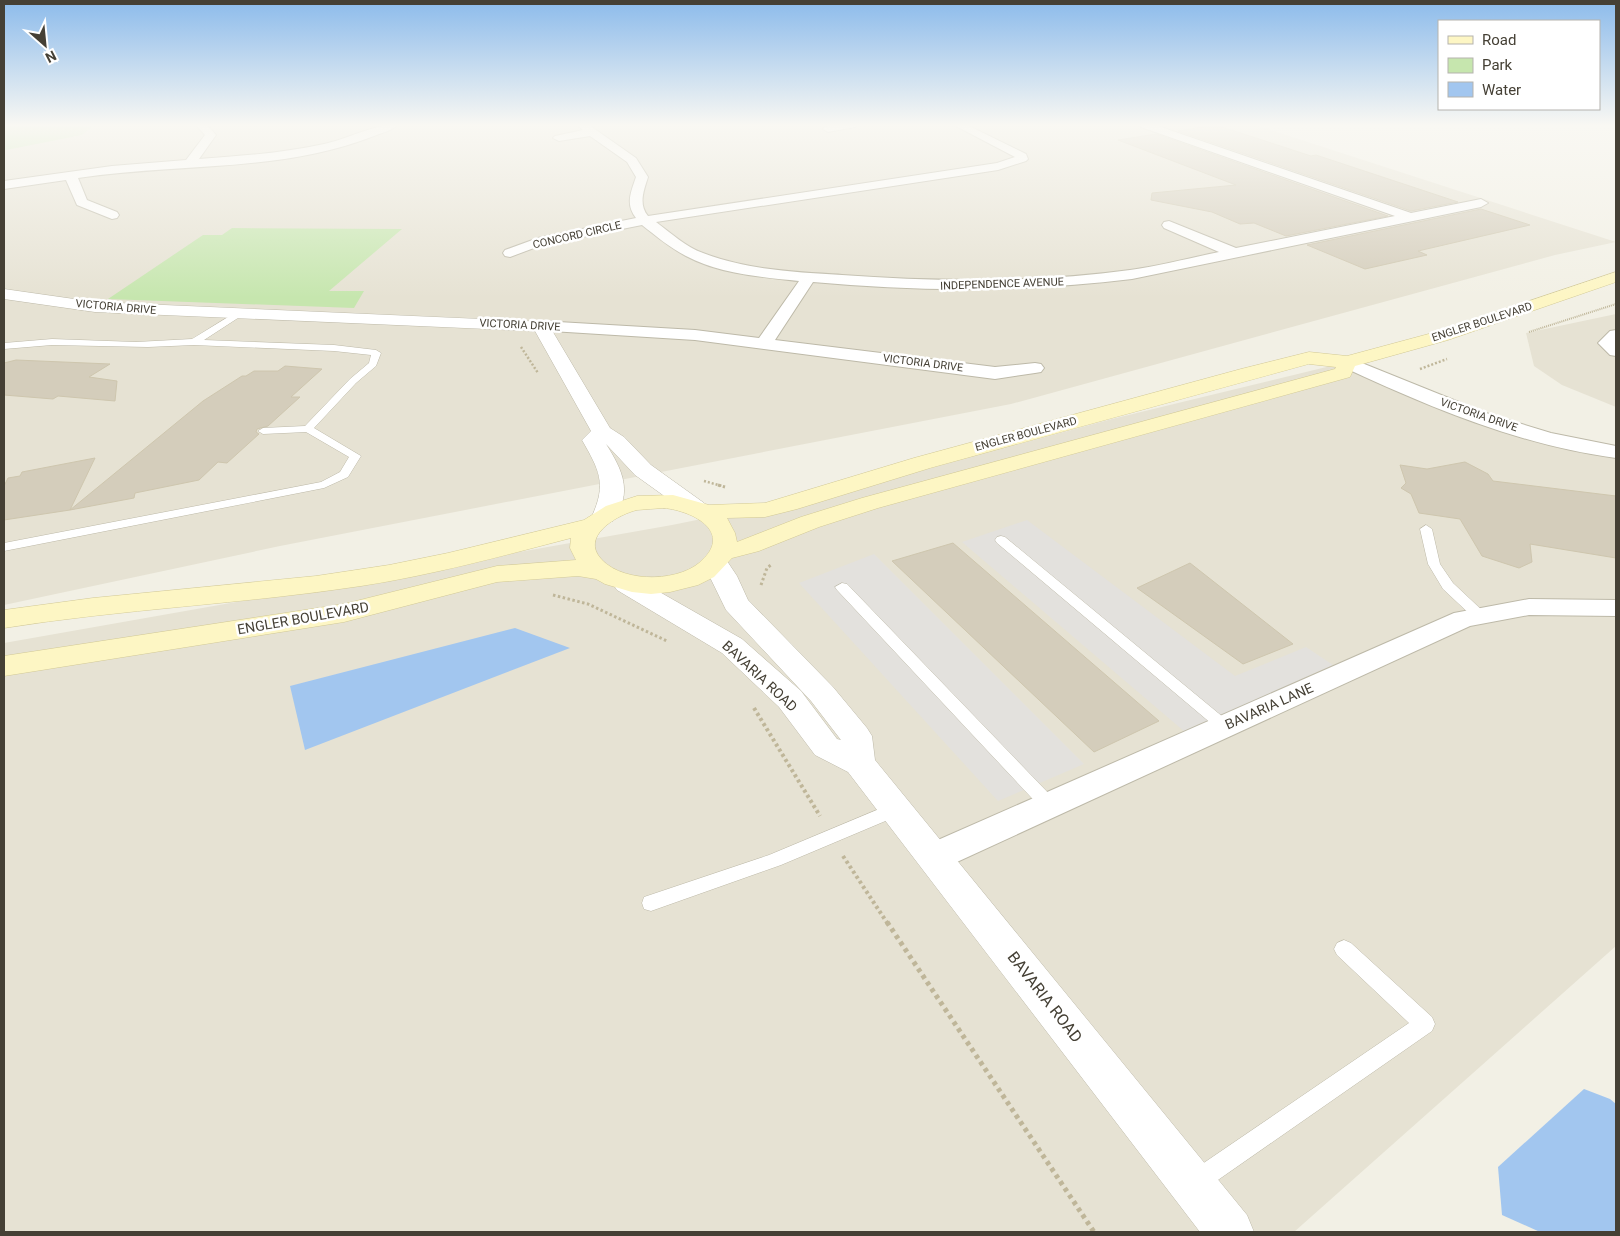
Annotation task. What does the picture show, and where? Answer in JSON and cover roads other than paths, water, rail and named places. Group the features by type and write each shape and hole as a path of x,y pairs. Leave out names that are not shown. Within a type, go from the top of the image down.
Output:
{"main road":[{"name":"ENGLER BOULEVARD","path":"701,510 765,510 999,441 1230,378 1309,358 1347,362 1442,336 1616,277"},
{"name":"ENGLER BOULEVARD","path":"720,558 810,522 870,503 1343,373 1347,362"},
{"path":"4,620 138,602 360,578 484,554 598,520 625,507 650,502 677,502 701,510 722,528 725,537 720,558 704,572 666,585 626,584 600,572 588,559 582,544 585,534 598,520"},
{"name":"ENGLER BOULEVARD","path":"4,666 344,613 497,574 578,568 600,572"},
{"path":"4,638 138,602"}],"street":[{"path":"4,185 21,183"},
{"path":"74,183 82,202 112,215"},
{"path":"641,183 636,202 638,212 645,220"},
{"name":"CONCORD CIRCLE","path":"510,253 538,242 645,220 889,183"},
{"path":"1309,183 1410,218"},
{"name":"INDEPENDENCE AVENUE","path":"645,220 696,256 752,270 809,277 929,286 1045,283 1132,274 1481,203"},
{"path":"1169,225 1234,253"},
{"path":"764,343 809,277"},
{"name":"VICTORIA DRIVE","path":"4,294 95,307 695,334 995,373 1035,368"},
{"path":"541,326 602,432 613,437 634,462 649,474 701,510"},
{"path":"1616,335 1607,343 1616,351"},
{"name":"VICTORIA DRIVE","path":"1347,362 1409,390 1472,414 1554,440 1616,452"},
{"path":"598,520 610,503 614,485 609,467 593,440 602,432"},
{"path":"720,558 724,576 736,604 822,694 856,736 859,762"},
{"name":"BAVARIA ROAD","path":"626,584 732,646 790,699 826,747 859,762 1230,1232"},
{"name":"BAVARIA LANE","path":"934,857 1463,619 1529,607 1616,608"}],"lane":[{"path":"194,342 238,314"},
{"path":"4,346 29,341 51,340 160,345 194,342 334,348 376,353 373,364 353,381 308,429"},
{"path":"4,547 324,485 340,478 348,471 355,456 308,429 262,430"},
{"path":"1426,530 1434,564 1448,586 1480,616"},
{"path":"1001,540 1224,726"},
{"path":"842,587 1049,805"},
{"path":"652,903 725,879 832,838 896,809"},
{"path":"1192,1184 1425,1024 1344,949"}],"water":[{"path":"515,628 570,648 305,750 290,686"},
{"path":"1584,1089 1610,1099 1616,1104 1616,1232 1540,1232 1502,1215 1498,1167"}]}
